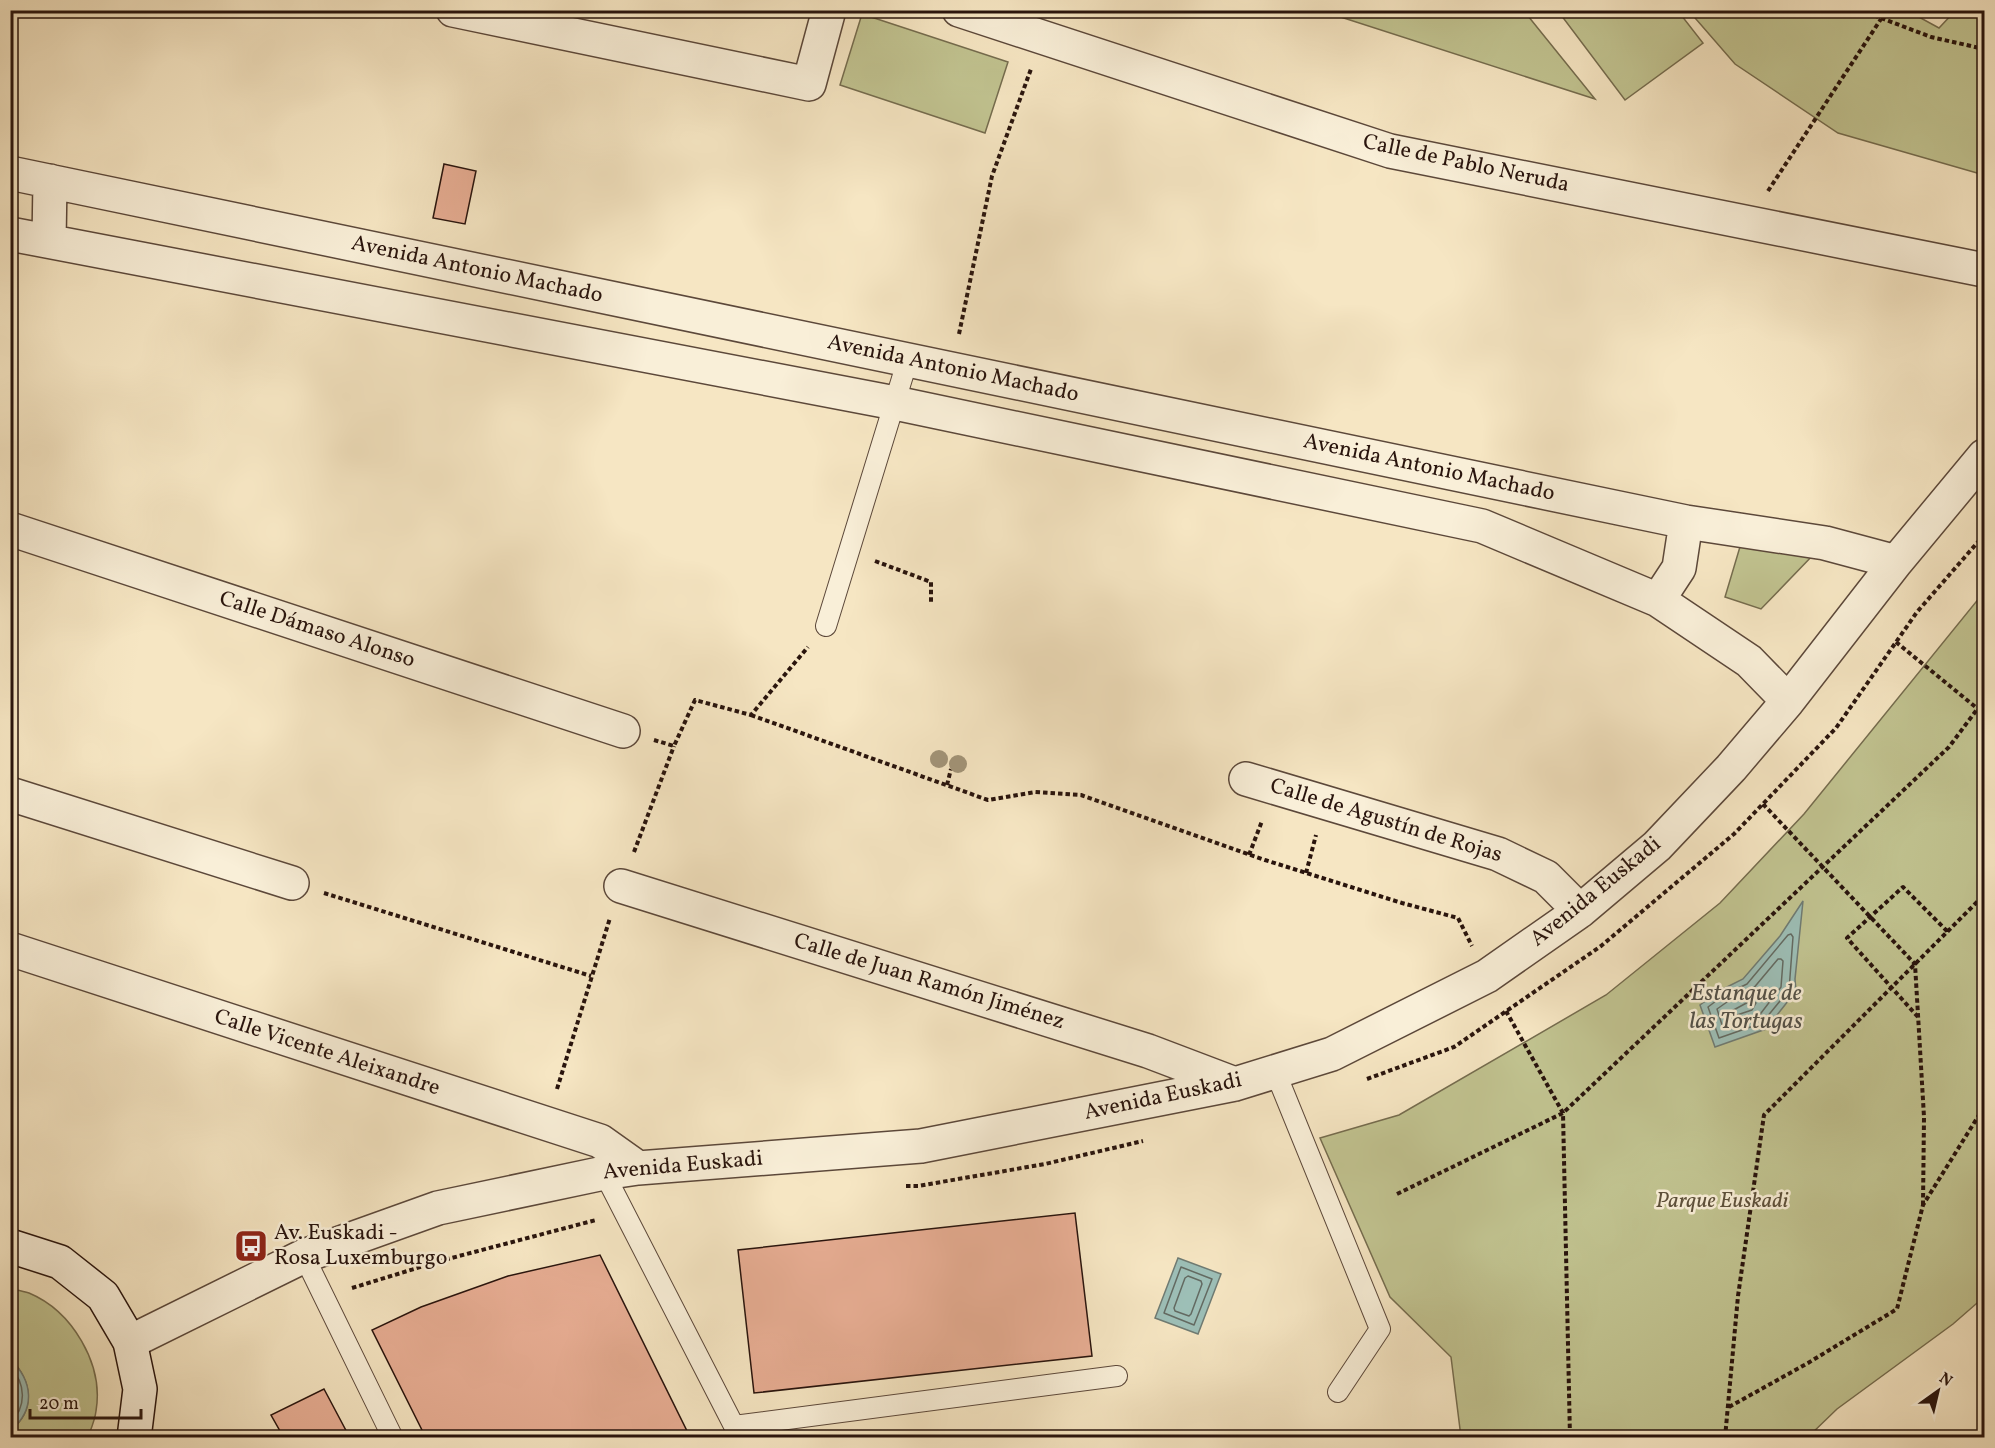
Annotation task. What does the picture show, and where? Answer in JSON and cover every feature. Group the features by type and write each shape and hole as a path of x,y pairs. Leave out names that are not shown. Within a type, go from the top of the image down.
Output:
{"street":[{"path":"453,10 809,84 829,10"},
{"name":"Calle de Pablo Neruda","path":"959,10 1390,151 1984,270"},
{"name":"Avenida Antonio Machado","path":"10,173 1686,522 1825,543 1896,562"},
{"path":"49,241 50,181"},
{"name":"Avenida Antonio Machado","path":"10,234 895,403 1482,526 1658,600 1749,661 1788,701"},
{"name":"Avenida Euskadi","path":"130,1342 303,1256 438,1208 638,1168 921,1146 1235,1084 1332,1054 1487,976 1580,911 1657,846 1731,768 1788,701 1896,562 1984,456"},
{"path":"1658,600 1679,568 1686,522"},
{"name":"Calle Dámaso Alonso","path":"10,529 623,731"},
{"name":"Calle de Agustín de Rojas","path":"1246,779 1498,854 1546,877 1580,911"},
{"path":"10,794 292,883"},
{"name":"Calle de Juan Ramón Jiménez","path":"621,886 1148,1051 1235,1084"},
{"name":"Calle Vicente Aleixandre","path":"10,949 600,1141 638,1168"},
{"path":"10,1246 60,1262 103,1296 130,1342 140,1389 134,1437"}],"lane":[{"path":"826,626 908,359"},
{"path":"1275,1071 1380,1329 1338,1392"},
{"path":"604,1173 734,1426 1117,1376"},
{"path":"303,1256 393,1437"}],"path":[{"path":"1860,10 1931,37 1984,49"},
{"path":"1748,223 1881,19"},
{"path":"952,368 992,176 1042,38"},
{"path":"849,552 931,582 931,604"},
{"path":"751,715 826,626"},
{"path":"1896,642 1978,709 1984,718"},
{"path":"547,1124 591,976 621,886 674,746 695,700 751,715 988,800 1035,792 1081,795 1264,860 1458,918 1487,976 1563,1113 1570,1437"},
{"path":"1397,1194 1563,1113 1949,747 1984,700"},
{"path":"623,731 674,746"},
{"path":"947,785 951,769"},
{"path":"1728,1407 1897,1310 1923,1205 1924,1117 1915,964 1763,804"},
{"path":"292,883 591,976"},
{"path":"1918,1017 1847,938 1903,887 1948,932"},
{"path":"1725,1437 1738,1296 1764,1115 1984,895"},
{"path":"1923,1205 1984,1107"}],"green space":[{"path":"1322,11 1524,11 1595,99"},
{"path":"1558,11 1678,11 1703,43 1625,100"},
{"path":"1689,11 1908,11 1939,28 1955,11 1984,11 1984,175 1838,133 1735,64"},
{"path":"862,14 1008,62 985,133 840,85"},
{"path":"1742,540 1815,553 1761,609 1725,597"},
{"name":"Parque Euskadi","path":"1984,592 1984,1297 1953,1324 1837,1409 1808,1437 1461,1437 1451,1357 1390,1297 1320,1138 1399,1115 1606,995 1720,903 1804,814"},
{"path":"11,1289 29,1293 45,1301 59,1312 82,1341 95,1375 97,1393 93,1424 88,1437 11,1438 11,1430 19,1422 28,1405 28,1395 23,1377 11,1359"}],"water":[{"name":"Estanque de las Tortugas","path":"1803,901 1795,979 1796,991 1766,1029 1715,1047 1700,1005 1721,990 1743,979 1780,936"},
{"path":"1178,1258 1221,1274 1198,1334 1155,1318"},
{"path":"10,1359 23,1376 29,1395 25,1413 11,1430"}],"building":[{"path":"444,164 476,171 465,224 433,218"},
{"path":"1075,1213 1092,1356 754,1393 738,1250"},
{"path":"600,1255 687,1431 673,1438 426,1438 372,1330 421,1307 508,1276"},
{"path":"324,1389 350,1438 284,1438 271,1415"}],"place":[{"name":"Av. Euskadi - Rosa Luxemburgo","path":"251,1246"}]}
